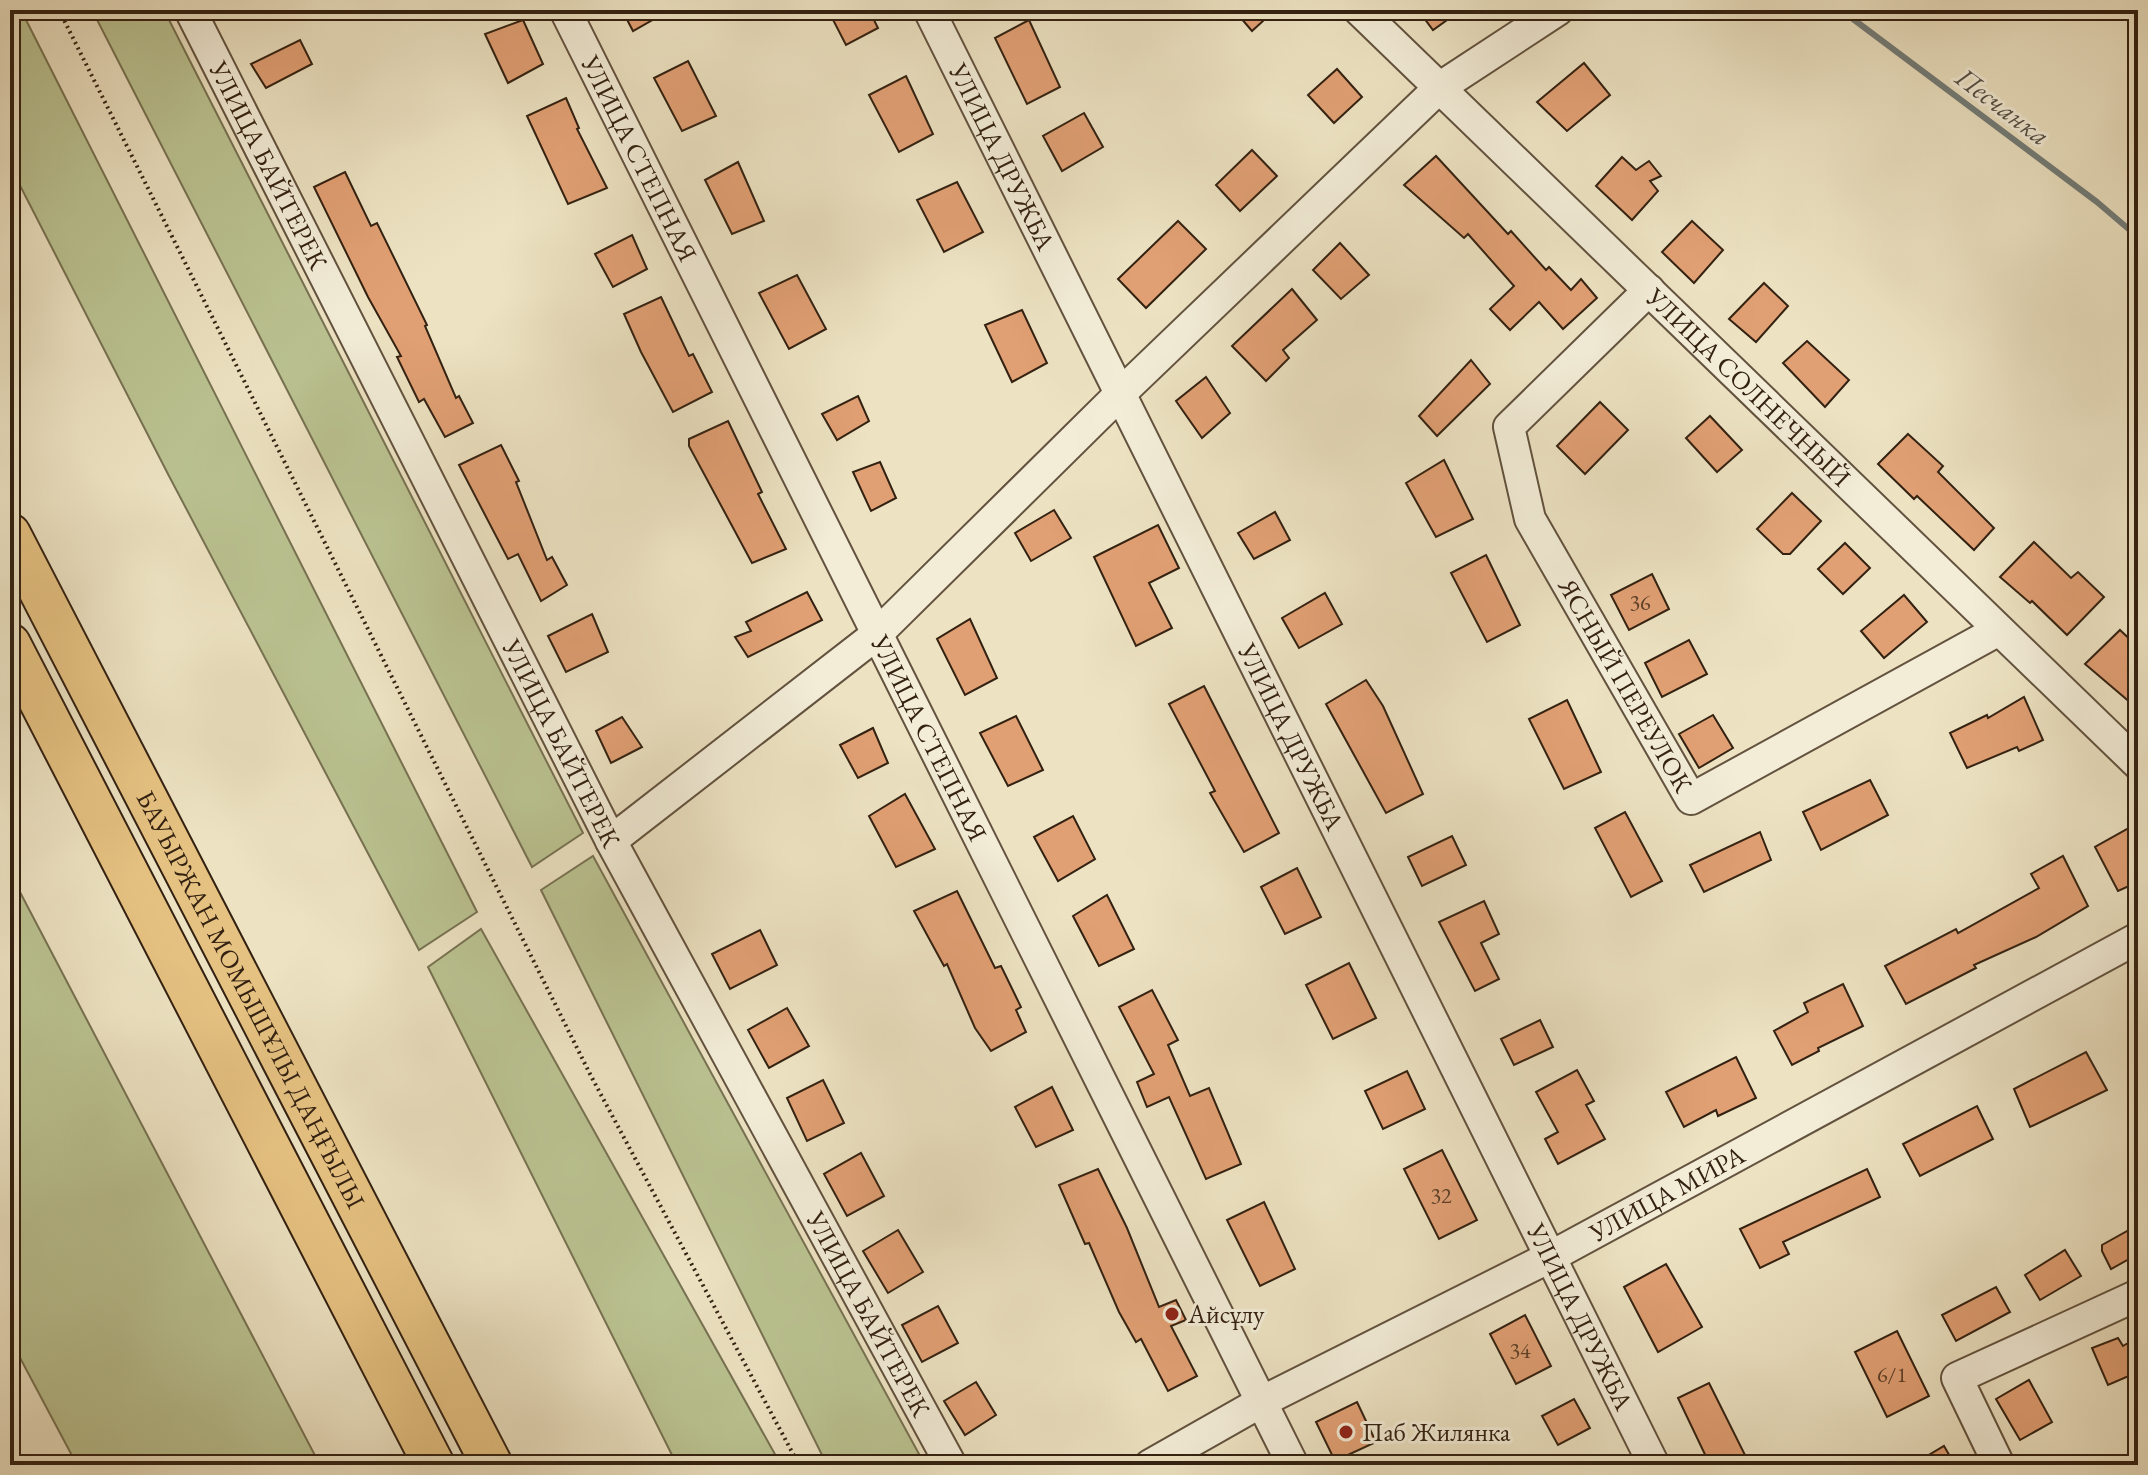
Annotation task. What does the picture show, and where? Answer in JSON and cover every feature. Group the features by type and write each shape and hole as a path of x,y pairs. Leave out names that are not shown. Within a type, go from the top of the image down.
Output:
{"main road":[{"name":"БАУЫРЖАН МОМЫШҰЛЫ ДАҢҒЫЛЫ","path":"10,534 492,1465"},
{"name":"БАУЫРЖАН МОМЫШҰЛЫ ДАҢҒЫЛЫ","path":"10,644 434,1465"}],"street":[{"name":"УЛИЦА БАЙТЕРЕК","path":"190,10 611,841 951,1465"},
{"name":"УЛИЦА СТЕПНАЯ","path":"565,10 1293,1465"},
{"name":"УЛИЦА ДРУЖБА","path":"929,10 1654,1465"},
{"name":"УЛИЦА СОЛНЕЧНЫЙ","path":"1359,10 1997,631 2138,764"},
{"path":"611,841 876,635 1121,393 1439,88 1558,10"},
{"name":"ЯСНЫЙ ПЕРЕУЛОК","path":"1649,290 1509,427 1530,519 1691,799 1997,631"},
{"name":"УЛИЦА МИРА","path":"1150,1465 1261,1402 1550,1257 2138,938"},
{"path":"1999,1465 1957,1378 2138,1295"}],"path":[{"path":"59,10 591,1076 799,1465"}],"green space":[{"path":"10,10 21,10 477,912 419,950 169,476 10,166"},
{"path":"92,10 164,10 583,833 532,867"},
{"path":"593,856 925,1465 827,1465 541,890"},
{"path":"10,873 320,1465 77,1465 10,1339"},
{"path":"481,929 781,1465 677,1465 428,967"}],"building":[{"path":"622,10 670,10 633,31"},
{"path":"828,10 869,10 878,28 846,45"},
{"path":"1234,10 1275,10 1252,31"},
{"path":"1418,10 1461,10 1433,30"},
{"path":"523,20 543,64 508,83 485,34"},
{"path":"1029,20 1060,87 1027,104 995,38"},
{"path":"300,40 312,64 266,88 251,64"},
{"path":"688,61 716,116 682,131 654,78"},
{"path":"1584,63 1610,95 1567,131 1537,102"},
{"path":"1337,69 1362,97 1334,123 1308,95"},
{"path":"906,76 933,134 899,152 869,95"},
{"path":"566,98 577,129 607,188 568,204 527,116"},
{"path":"1084,113 1103,147 1062,171 1043,136"},
{"path":"1252,150 1277,176 1240,211 1216,185"},
{"path":"1436,156 1546,270 1549,267 1571,290 1581,279 1597,298 1563,329 1539,302 1510,330 1490,309 1514,286 1468,234 1464,238 1404,185"},
{"path":"1622,157 1636,170 1649,161 1661,176 1650,181 1658,191 1632,220 1596,186"},
{"path":"738,162 764,221 732,234 705,180"},
{"path":"345,172 371,226 377,223 427,325 456,398 459,396 473,423 445,437 424,399 419,402 397,357 401,356 314,187"},
{"path":"957,182 983,232 944,252 917,200"},
{"path":"1178,221 1206,249 1146,308 1118,279"},
{"path":"1692,221 1723,250 1694,283 1662,252"},
{"path":"632,235 647,269 613,287 595,254"},
{"path":"1340,243 1369,275 1341,299 1313,270"},
{"path":"797,275 826,329 789,349 759,293"},
{"path":"1764,283 1788,306 1756,342 1729,319"},
{"path":"1292,289 1317,320 1283,350 1289,358 1266,381 1232,346"},
{"path":"661,297 689,356 693,354 712,392 673,412 624,314"},
{"path":"1022,310 1047,363 1012,382 985,325"},
{"path":"1807,341 1849,380 1825,407 1783,363"},
{"path":"1471,360 1490,384 1437,436 1419,416"},
{"path":"1206,377 1230,413 1202,438 1176,401"},
{"path":"858,396 869,421 837,440 822,414"},
{"path":"1600,402 1628,430 1585,474 1557,446"},
{"path":"1710,416 1742,450 1717,472 1686,438"},
{"path":"728,421 762,492 758,494 786,549 752,563 689,446 689,439"},
{"path":"1908,434 1943,466 1938,472 1994,528 1974,550 1878,464"},
{"path":"501,445 519,481 516,482 547,560 552,557 567,585 541,601 518,554 508,559 459,465"},
{"path":"1444,460 1473,519 1436,537 1406,483"},
{"path":"880,462 896,498 871,511 853,472"},
{"path":"1792,493 1821,521 1790,554 1783,554 1757,529"},
{"path":"1054,510 1071,538 1031,561 1015,533"},
{"path":"1275,512 1290,540 1254,559 1238,533"},
{"path":"1158,525 1179,568 1149,583 1172,628 1136,646 1094,557"},
{"path":"2034,542 2071,578 2078,572 2104,597 2067,635 2032,601 2030,603 2000,577"},
{"path":"1845,543 1870,568 1843,594 1818,569"},
{"path":"1486,555 1520,625 1487,642 1451,573"},
{"path":"1652,574 1669,609 1629,630 1611,595"},
{"path":"807,592 822,620 748,657 735,637 751,631 746,622"},
{"path":"1325,593 1342,624 1299,648 1282,618"},
{"path":"1904,595 1927,622 1884,658 1861,631"},
{"path":"592,614 608,652 566,672 548,636"},
{"path":"970,619 997,678 965,695 937,639"},
{"path":"2120,630 2138,647 2138,709 2085,664"},
{"path":"1689,640 1707,674 1662,697 1645,663"},
{"path":"1366,680 1383,706 1423,794 1386,813 1326,704"},
{"path":"1204,686 1279,833 1244,852 1210,793 1215,791 1169,704"},
{"path":"2024,697 2043,740 2019,751 2017,747 1967,768 1950,733 1987,715 1988,718"},
{"path":"1567,700 1601,772 1564,789 1529,719"},
{"path":"1713,715 1733,748 1699,768 1679,734"},
{"path":"1016,716 1043,770 1008,786 980,733"},
{"path":"622,717 642,747 611,763 596,731"},
{"path":"873,728 888,763 858,778 840,745"},
{"path":"1870,780 1888,815 1821,850 1803,812"},
{"path":"905,794 935,849 896,867 869,816"},
{"path":"1625,812 1662,881 1631,897 1595,828"},
{"path":"1073,816 1095,859 1058,881 1034,837"},
{"path":"2129,828 2138,847 2138,882 2118,891 2095,847"},
{"path":"1760,832 1771,860 1704,892 1690,865"},
{"path":"1452,836 1466,865 1422,886 1408,857"},
{"path":"2063,856 2088,906 2036,937 1974,965 1976,968 1906,1004 1885,966 1956,929 1958,933 2039,888 2031,874"},
{"path":"1297,868 1321,917 1285,934 1261,887"},
{"path":"957,891 995,968 1001,966 1021,1007 1016,1010 1026,1032 991,1051 975,1028 947,964 944,966 914,911"},
{"path":"1107,895 1134,949 1099,966 1073,916"},
{"path":"1484,901 1499,934 1481,943 1499,979 1475,991 1439,922"},
{"path":"760,930 777,965 730,989 712,954"},
{"path":"1349,963 1376,1018 1333,1039 1306,985"},
{"path":"1843,984 1863,1026 1792,1065 1774,1031 1808,1012 1804,1003"},
{"path":"1152,990 1178,1040 1168,1045 1190,1096 1209,1088 1241,1164 1206,1179 1169,1097 1147,1107 1137,1082 1154,1074 1119,1007"},
{"path":"787,1008 809,1046 769,1068 748,1030"},
{"path":"1540,1020 1553,1047 1514,1065 1501,1039"},
{"path":"2086,1052 2107,1090 2030,1127 2014,1089"},
{"path":"1736,1057 1756,1098 1718,1116 1716,1110 1684,1127 1666,1092"},
{"path":"1577,1070 1594,1101 1586,1105 1605,1139 1558,1164 1545,1139 1558,1132 1536,1092"},
{"path":"1407,1071 1425,1109 1383,1129 1365,1091"},
{"path":"823,1080 844,1123 807,1141 787,1098"},
{"path":"1052,1087 1073,1130 1036,1147 1015,1107"},
{"path":"1977,1106 1993,1139 1920,1176 1903,1144"},
{"path":"1442,1150 1477,1220 1439,1239 1404,1169"},
{"path":"861,1153 884,1196 847,1216 824,1174"},
{"path":"1098,1169 1127,1228 1159,1307 1176,1300 1186,1320 1171,1326 1197,1376 1168,1391 1141,1339 1136,1342 1119,1312 1059,1185"},
{"path":"1867,1169 1880,1197 1783,1242 1789,1254 1760,1268 1740,1229"},
{"path":"1264,1202 1295,1269 1260,1286 1227,1220"},
{"path":"2138,1225 2138,1254 2111,1269 2102,1245"},
{"path":"898,1230 923,1272 888,1293 863,1251"},
{"path":"2065,1250 2081,1276 2040,1300 2025,1275"},
{"path":"1666,1264 1702,1327 1658,1352 1624,1287"},
{"path":"1996,1287 2010,1312 1956,1341 1942,1315"},
{"path":"938,1306 958,1343 922,1362 902,1325"},
{"path":"1525,1315 1551,1366 1516,1384 1490,1334"},
{"path":"1897,1331 1929,1396 1887,1417 1855,1352"},
{"path":"2138,1337 2138,1372 2108,1385 2092,1348 2118,1338 2123,1346"},
{"path":"2029,1380 2052,1422 2020,1440 1996,1399"},
{"path":"976,1382 996,1415 965,1435 944,1401"},
{"path":"1709,1383 1745,1455 1725,1465 1710,1465 1678,1398"},
{"path":"1574,1399 1590,1428 1558,1445 1542,1416"},
{"name":"Паб Жилянка","path":"1357,1402 1376,1442 1335,1461 1316,1422"},
{"path":"1944,1446 1955,1465 1912,1465"}],"waterway":[{"name":"Песчанка","path":"1841,10 2097,202 2138,237"}],"place":[{"name":"Айсұлу","path":"1172,1314"},
{"name":"Паб Жилянка","path":"1346,1432"}]}
